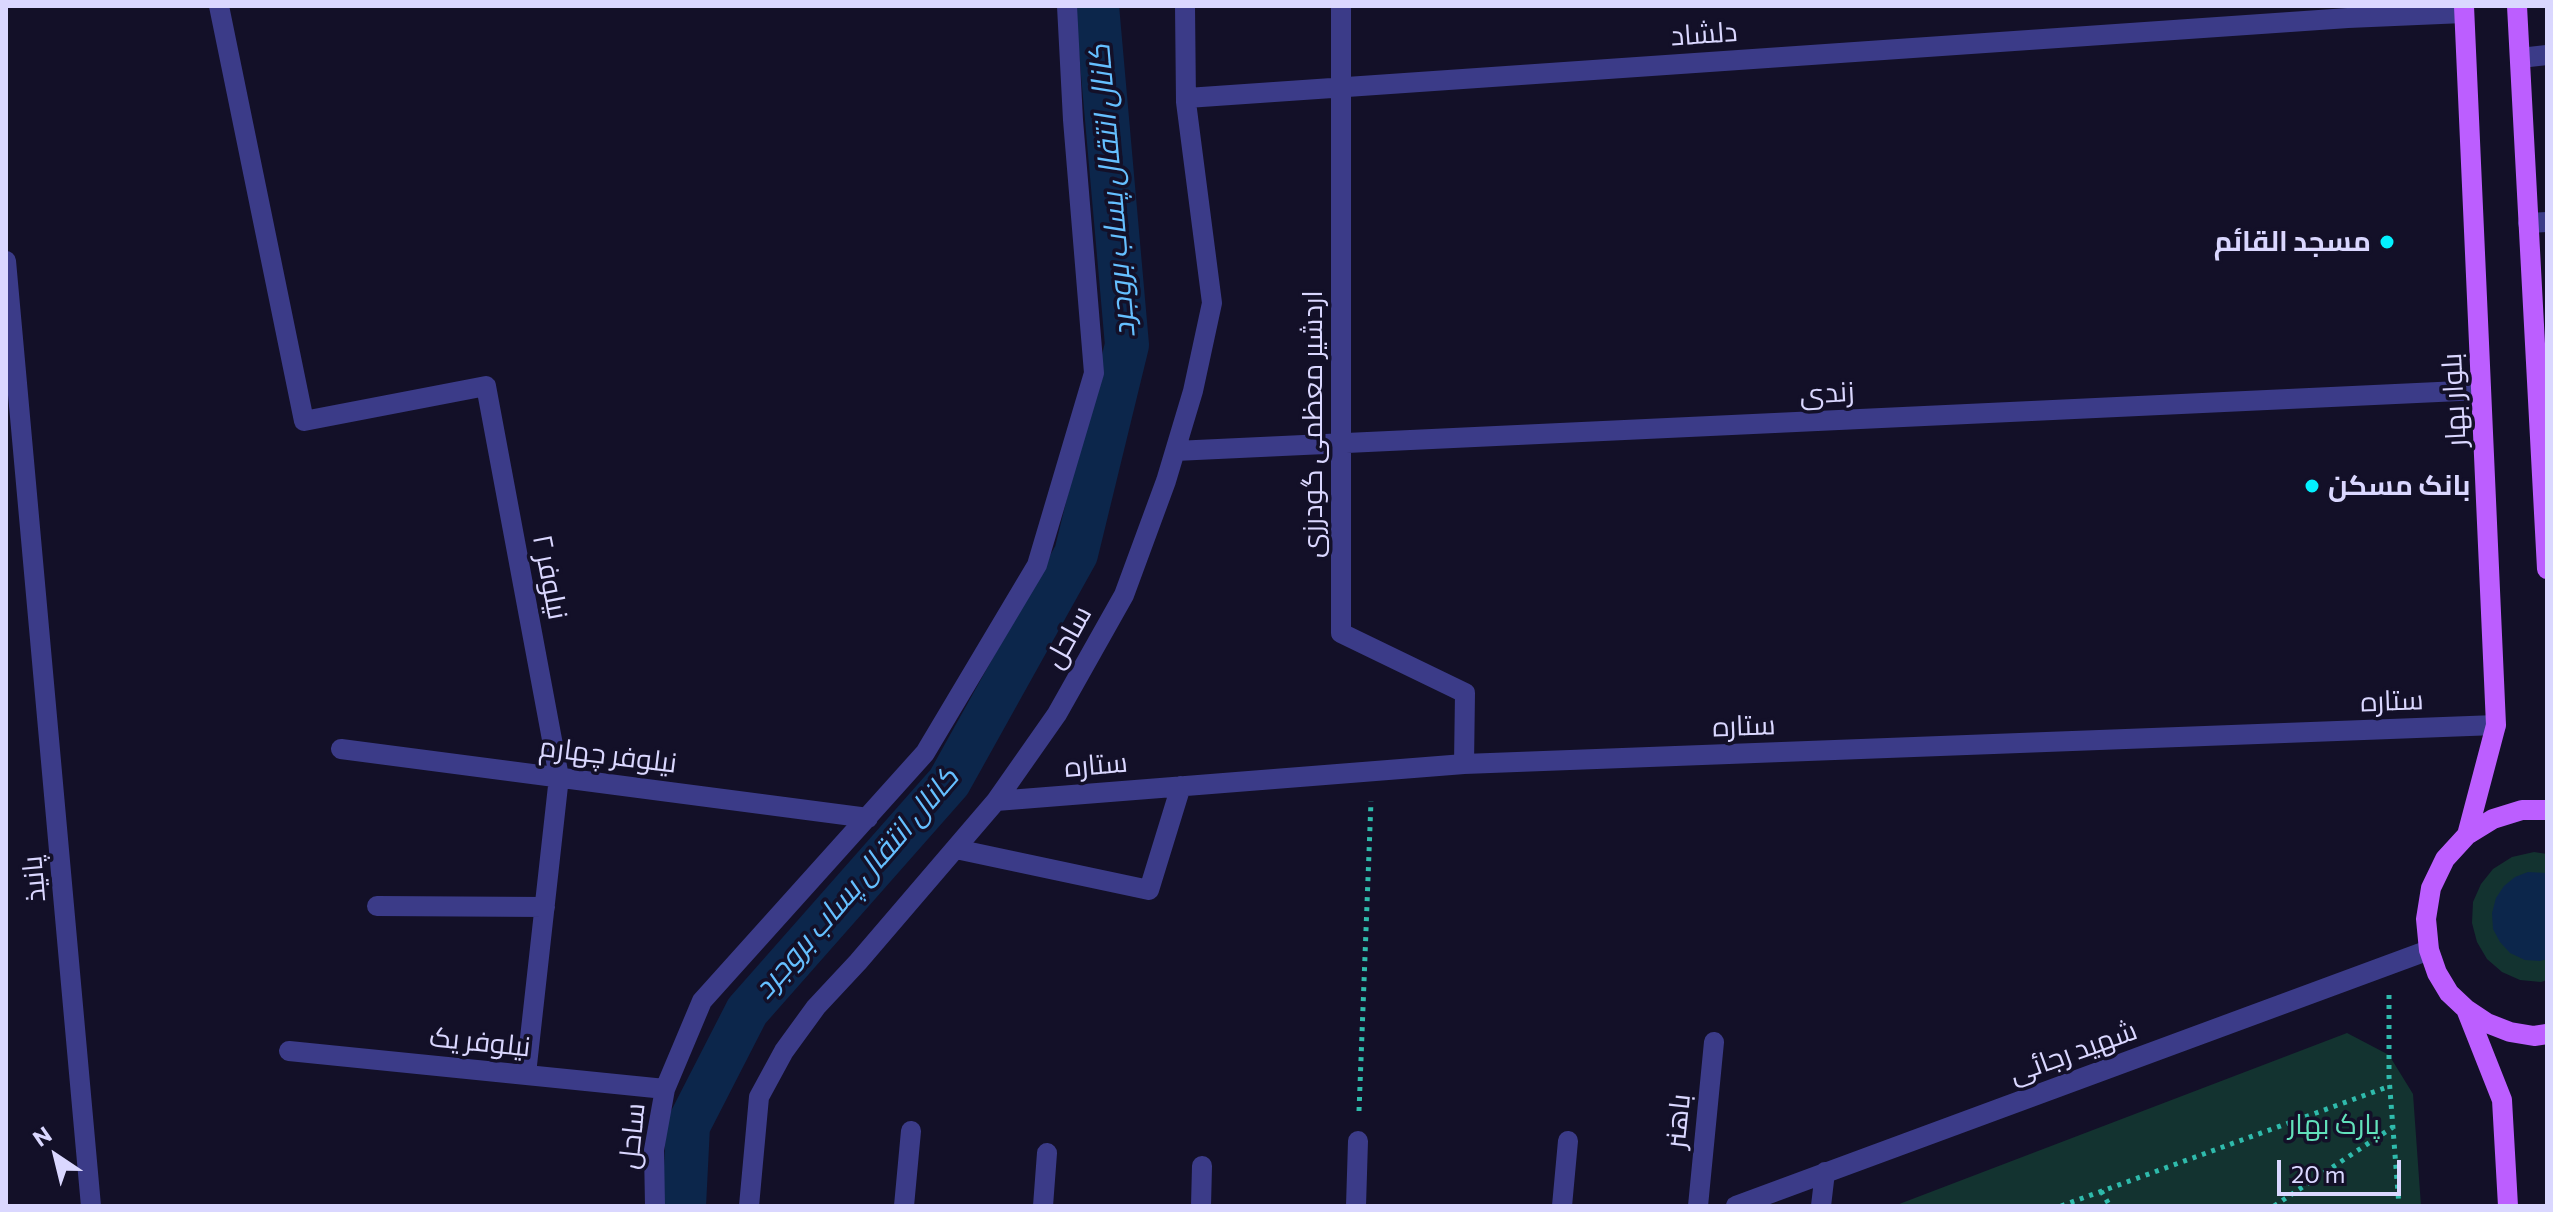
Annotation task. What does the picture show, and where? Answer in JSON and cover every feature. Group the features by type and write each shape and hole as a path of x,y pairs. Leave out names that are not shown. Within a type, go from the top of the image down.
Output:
{"main road":[{"path":"2517,6 2537,222 2547,569"},
{"name":"بلوار بهار","path":"2464,10 2496,725 2467,835"},
{"path":"2547,810 2522,810 2493,819 2467,835 2445,859 2431,888 2426,919 2429,950 2437,973 2449,993 2487,1023 2510,1032 2534,1036 2547,1034"},
{"path":"2466,1009 2502,1100 2508,1206"}],"street":[{"name":"نیلوفر ۲","path":"219,6 304,421 486,386 559,777 526,1074"},
{"name":"ساحل","path":"655,1206 654,1150 665,1089 702,1001 925,753 1037,565 1094,373 1067,6"},
{"name":"ساحل","path":"749,1206 759,1097 784,1051 816,1007 996,801 1057,714 1124,595 1175,451 1193,391 1212,303 1187,98 1185,6"},
{"name":"اردشیر معظمی گودرزی","path":"1341,6 1341,633 1465,693 1464,764"},
{"name":"دلشاد","path":"1187,98 2343,12 2464,10"},
{"path":"2520,58 2547,55"},
{"name":"پانیذ","path":"6,261 91,1206"},
{"name":"زندی","path":"1175,451 2481,390"},
{"name":"ستاره","path":"996,801 1464,764 2496,725"},
{"name":"نیلوفر چهارم","path":"341,749 868,818"},
{"path":"956,849 1149,890 1181,786"},
{"path":"377,906 545,907"},
{"name":"شهید رجائی","path":"1736,1206 2429,950"},
{"name":"باهنر","path":"1698,1206 1714,1042"},
{"name":"نیلوفر یک","path":"289,1051 665,1089"},
{"path":"904,1206 911,1131"},
{"path":"1356,1206 1358,1141"},
{"path":"1562,1206 1568,1141"},
{"path":"1043,1206 1047,1153"},
{"path":"1201,1206 1202,1166"},
{"path":"1821,1206 1825,1172"}],"path":[{"path":"1358,1141 1372,772"},
{"path":"2389,965 2390,1086 2399,1206"},
{"path":"2061,1206 2390,1086"},
{"path":"2274,1206 2393,1127"},
{"path":"2101,1191 2110,1206"}],"green space":[{"path":"2534,852 2547,854 2547,980 2541,982 2520,980 2502,972 2487,959 2477,942 2472,923 2473,902 2481,884 2493,869 2512,857"},
{"name":"پارک بهار","path":"2347,1033 2389,1055 2413,1094 2421,1206 1894,1206"}],"water":[{"path":"2528,872 2547,873 2547,959 2540,961 2525,960 2510,953 2493,929 2492,913 2496,898 2515,877"}],"waterway":[{"name":"کانال انتقال پساب بروجرد","path":"684,1206 688,1126 747,1011 949,782 1076,554 1127,345 1097,6"}],"place":[{"name":"مسجد القائم","path":"2387,242"},
{"name":"بانک مسکن","path":"2312,486"}]}
